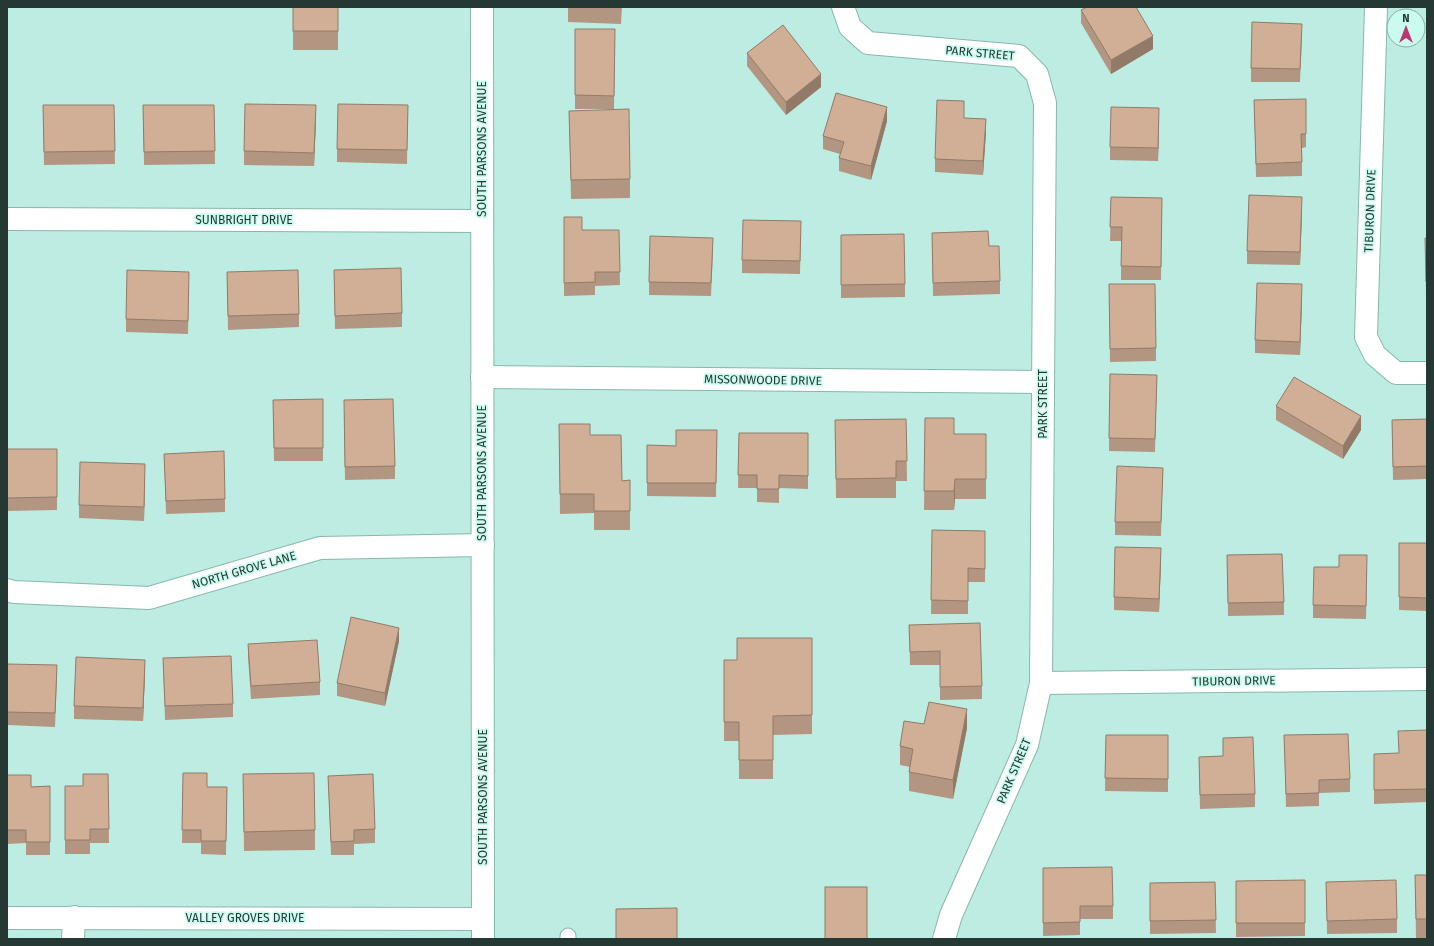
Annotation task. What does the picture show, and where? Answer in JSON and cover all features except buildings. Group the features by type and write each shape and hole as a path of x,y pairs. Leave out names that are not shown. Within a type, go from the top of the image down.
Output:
{"street":[{"name":"SOUTH PARSONS AVENUE","path":"482,7 483,929"},
{"name":"PARK STREET","path":"843,7 850,27 868,43 1019,56 1037,74 1045,103 1041,682 1027,745 951,915 944,939"},
{"name":"TIBURON DRIVE","path":"1376,7 1366,337 1375,355 1396,373 1427,374"},
{"name":"SUNBRIGHT DRIVE","path":"7,219 482,220"},
{"name":"MISSONWOODE DRIVE","path":"482,377 1043,382"},
{"name":"NORTH GROVE LANE","path":"7,590 14,592 149,598 320,548 483,545"},
{"name":"TIBURON DRIVE","path":"1041,682 1427,679"},
{"name":"VALLEY GROVES DRIVE","path":"7,918 74,917 483,929"},
{"path":"74,917 74,939"}]}
